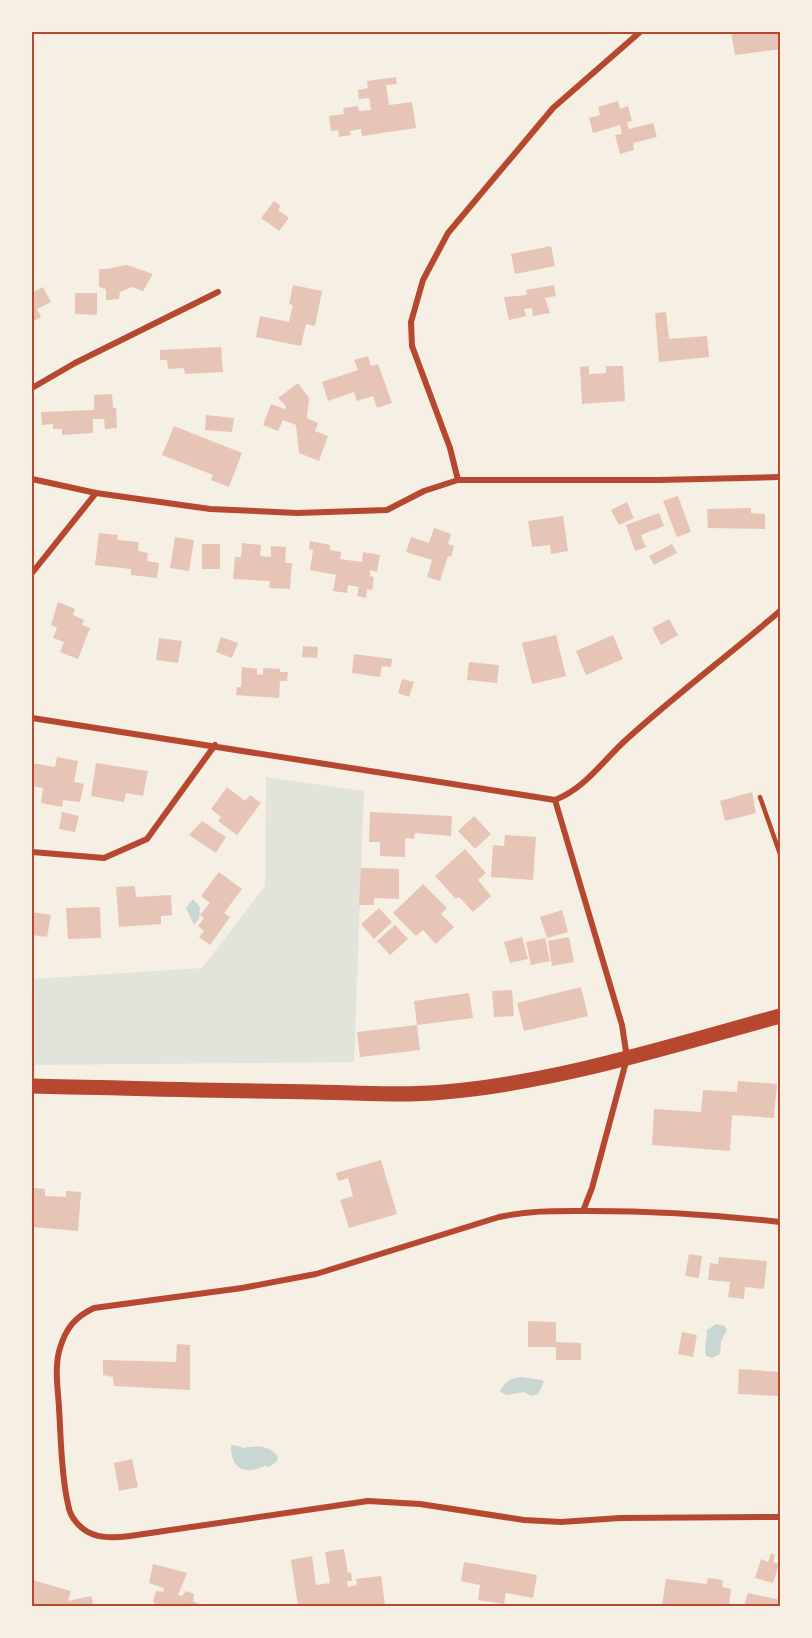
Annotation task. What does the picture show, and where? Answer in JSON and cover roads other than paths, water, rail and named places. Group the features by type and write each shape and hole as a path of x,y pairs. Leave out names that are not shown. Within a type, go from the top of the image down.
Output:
{"main road":[{"path":"32,1086 242,1092 442,1092 523,1082 627,1058 780,1016"}],"street":[{"path":"458,480 450,448 412,346 413,311 423,280 448,233 553,108 640,32"},
{"path":"32,388 75,363 218,292"},
{"path":"32,479 96,493 210,509 297,513 378,511 395,507 424,491 458,480 780,477"},
{"path":"32,573 96,493"},
{"path":"32,718 555,800 570,795 580,787 628,738 780,611"},
{"path":"32,852 104,858 147,839 214,745"},
{"path":"555,800 622,1025 627,1058 592,1188 583,1211"},
{"path":"780,1222 692,1213 550,1210 524,1212 499,1217 316,1274 242,1288 94,1308 79,1315 67,1329 57,1360 67,1504 80,1527 94,1535 119,1537 368,1501 420,1504 524,1520 561,1522 620,1518 780,1516"}],"lane":[{"path":"760,796 780,854"}]}
